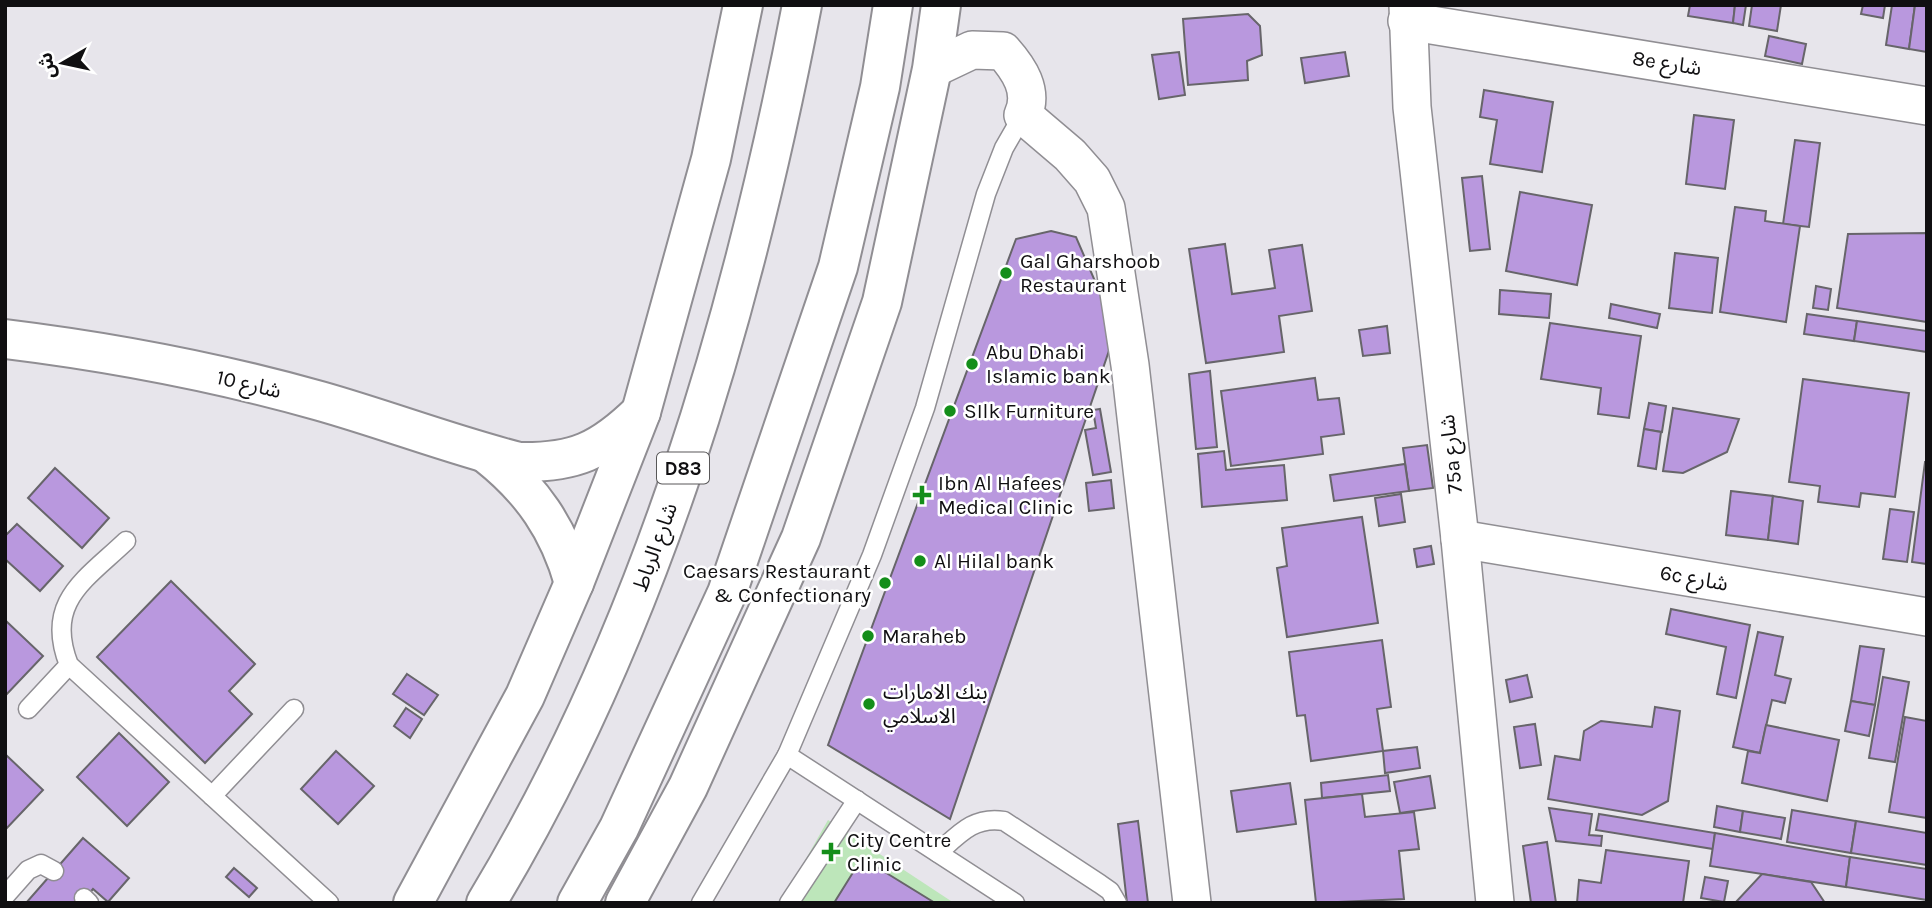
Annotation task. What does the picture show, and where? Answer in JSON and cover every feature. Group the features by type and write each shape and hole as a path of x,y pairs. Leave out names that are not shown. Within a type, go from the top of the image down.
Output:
{"main road":[{"path":"413,903 525,696 574,583 641,412 711,159 743,5"},
{"name":"شارع الرباط","path":"486,903 556,776 591,704 633,606 666,518 722,340 783,106 802,5"},
{"path":"577,903 619,828 727,593 838,267 880,87 893,5"},
{"path":"625,903 688,787 802,538 882,302 932,69 941,5"},
{"name":"شارع 10","path":"5,339 146,361 233,379 331,404 519,463 552,463 584,455 615,437 641,412"},
{"name":"شارع 10","path":"486,454 513,475 536,500 562,546 574,583"}],"street":[{"name":"8e شارع","path":"1408,13 1927,106"},
{"name":"75a شارع","path":"1408,13 1412,107 1461,538 1496,903"},
{"path":"932,69 972,50 1003,51 1022,76 1026,87 1027,100 1023,115 1070,155 1092,180 1105,208 1130,365 1192,903"},
{"name":"6c شارع","path":"1461,538 1927,617"}],"lane":[{"path":"708,900 787,755 900,482 947,334 986,194 1004,148 1023,115"},
{"path":"126,541 70,594 64,607 59,633 69,665 328,903"},
{"path":"28,709 69,665"},
{"path":"212,796 294,709"},
{"path":"787,755 1015,903"},
{"path":"789,903 857,800"},
{"path":"938,853 974,822 989,819 1004,821 1110,891 1117,903"},
{"path":"5,895 33,866 41,864 54,871"}],"green space":[{"path":"828,820 954,903 781,903"}],"building":[{"path":"1690,5 1735,5 1733,23 1688,16"},
{"path":"1735,5 1746,5 1743,25 1733,23"},
{"path":"1752,5 1781,5 1777,31 1749,26"},
{"path":"1863,5 1885,5 1883,18 1861,14"},
{"path":"1892,5 1915,5 1909,49 1886,45"},
{"path":"1915,5 1927,5 1927,52 1909,49"},
{"path":"1248,14 1260,26 1262,55 1247,61 1248,80 1188,85 1183,19"},
{"path":"1769,36 1806,44 1802,64 1765,56"},
{"path":"1179,52 1185,95 1159,99 1152,55"},
{"path":"1345,52 1349,76 1305,83 1301,58"},
{"path":"1484,90 1553,102 1542,172 1490,164 1497,120 1480,117"},
{"path":"1694,115 1734,120 1725,189 1686,184"},
{"path":"1795,140 1820,143 1809,227 1783,224"},
{"path":"1482,176 1490,249 1470,251 1462,178"},
{"path":"1520,192 1592,205 1577,285 1506,271"},
{"path":"1735,207 1766,211 1765,221 1800,226 1786,322 1720,312"},
{"path":"1051,231 1076,237 1116,330 950,819 828,745 1016,239"},
{"path":"1927,233 1927,322 1837,308 1848,234"},
{"path":"1225,244 1232,294 1275,288 1269,250 1302,245 1312,311 1279,316 1284,352 1206,363 1189,249"},
{"path":"1675,253 1718,258 1712,313 1669,308"},
{"path":"1816,286 1831,289 1828,310 1813,308"},
{"path":"1500,290 1551,294 1549,318 1499,314"},
{"path":"1611,304 1660,314 1657,328 1609,318"},
{"path":"1807,314 1857,321 1854,341 1804,334"},
{"path":"1857,321 1927,331 1927,352 1854,341"},
{"path":"1550,323 1641,336 1629,418 1598,414 1601,388 1541,379"},
{"path":"1387,326 1390,353 1363,356 1359,330"},
{"path":"1210,371 1217,447 1196,449 1189,374"},
{"path":"1315,378 1318,400 1339,398 1344,434 1321,437 1323,454 1231,466 1221,391"},
{"path":"1803,379 1909,393 1895,497 1861,493 1859,507 1818,502 1820,486 1789,482"},
{"path":"1649,403 1666,406 1662,432 1644,429"},
{"path":"1673,408 1739,419 1727,452 1683,473 1663,471"},
{"path":"1100,409 1111,472 1093,475 1085,430 1096,428 1093,410"},
{"path":"1644,429 1661,432 1656,469 1638,466"},
{"path":"1427,445 1433,488 1409,491 1403,448"},
{"path":"1224,451 1226,470 1284,465 1287,500 1202,507 1198,454"},
{"path":"1927,462 1927,564 1912,562"},
{"path":"1405,464 1409,491 1334,501 1330,475"},
{"path":"55,468 109,518 82,548 28,498"},
{"path":"1111,480 1114,508 1089,511 1086,483"},
{"path":"1731,491 1773,496 1768,540 1726,535"},
{"path":"1401,494 1405,522 1379,526 1375,498"},
{"path":"1773,496 1803,501 1798,544 1768,540"},
{"path":"1890,509 1914,512 1907,562 1883,559"},
{"path":"1362,517 1378,623 1287,637 1277,568 1287,566 1282,528"},
{"path":"17,524 63,566 40,591 5,559 5,536"},
{"path":"1431,546 1434,564 1417,567 1414,549"},
{"path":"171,581 255,664 229,691 252,714 205,763 97,657"},
{"path":"1671,609 1750,625 1736,698 1717,694 1726,647 1666,634"},
{"path":"5,620 43,656 5,696"},
{"path":"1758,632 1783,637 1775,675 1791,679 1785,703 1772,700 1760,753 1733,747"},
{"path":"1382,640 1391,707 1377,709 1383,751 1311,761 1305,715 1297,716 1289,652"},
{"path":"1860,646 1884,649 1875,705 1851,701"},
{"path":"407,674 438,695 424,715 393,694"},
{"path":"1527,675 1532,697 1510,702 1506,680"},
{"path":"1883,677 1909,682 1895,762 1869,758"},
{"path":"1851,701 1875,705 1869,736 1845,731"},
{"path":"1655,707 1680,711 1668,801 1642,815 1548,799 1555,756 1580,760 1584,731 1601,721 1652,727"},
{"path":"406,708 422,719 410,738 394,726"},
{"path":"1905,717 1927,721 1927,818 1889,812"},
{"path":"1535,724 1541,765 1520,768 1514,727"},
{"path":"1766,725 1839,740 1827,801 1742,783 1748,751 1760,753"},
{"path":"119,733 169,782 127,826 77,777"},
{"path":"1417,747 1420,768 1385,773 1383,751"},
{"path":"336,751 374,786 338,824 301,789"},
{"path":"5,754 43,790 5,830"},
{"path":"1388,775 1390,791 1322,798 1321,783"},
{"path":"1430,776 1435,808 1400,813 1394,782"},
{"path":"1290,783 1296,824 1237,832 1231,791"},
{"path":"1362,794 1365,817 1414,812 1419,849 1399,851 1404,899 1316,903 1305,800"},
{"path":"1717,806 1743,811 1740,832 1714,827"},
{"path":"1549,808 1592,814 1589,835 1602,836 1601,846 1556,841"},
{"path":"1792,810 1856,821 1851,853 1787,842"},
{"path":"1743,811 1785,818 1781,839 1740,832"},
{"path":"1599,814 1715,833 1713,849 1596,830"},
{"path":"1138,821 1148,903 1127,903 1118,824"},
{"path":"1856,821 1927,833 1927,865 1851,853"},
{"path":"1715,833 1850,857 1846,887 1710,866"},
{"path":"83,838 129,878 108,902 93,889 81,903 26,903"},
{"path":"1547,842 1556,903 1531,903 1523,846"},
{"path":"1606,850 1689,861 1683,903 1577,903 1579,880 1601,883"},
{"path":"1850,857 1927,869 1927,900 1846,887"},
{"path":"862,858 935,903 834,903"},
{"path":"234,868 257,888 249,897 226,877"},
{"path":"1762,874 1811,882 1825,903 1735,903"},
{"path":"1705,877 1728,881 1724,902 1701,898"}],"place":[{"name":"Gal Gharshoob Restaurant","path":"1006,273"},
{"name":"Abu Dhabi Islamic bank","path":"972,364"},
{"name":"SIlk Furniture","path":"950,411"},
{"name":"Ibn Al Hafees Medical Clinic","path":"922,495"},
{"name":"Al Hilal bank","path":"920,561"},
{"name":"Caesars Restaurant & Confectionary","path":"885,583"},
{"name":"Maraheb","path":"868,636"},
{"name":"بنك الامارات الاسلامي","path":"869,704"},
{"name":"City Centre Clinic","path":"831,852"}]}
